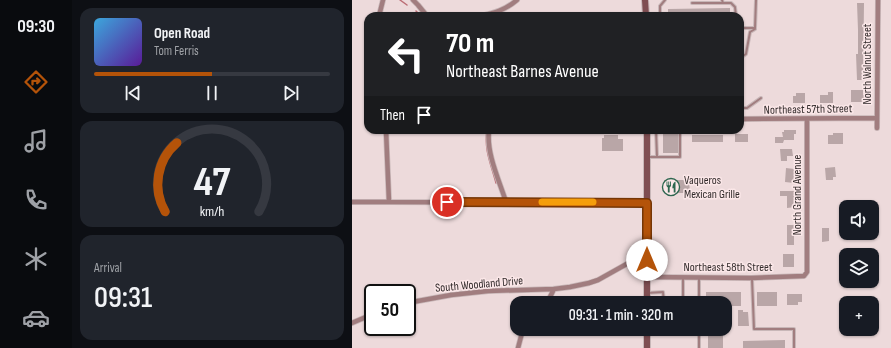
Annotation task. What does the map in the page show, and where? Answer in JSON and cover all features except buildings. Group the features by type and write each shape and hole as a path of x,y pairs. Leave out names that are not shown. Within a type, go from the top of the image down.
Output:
{"main road":[{"path":"646,1 646,12"},
{"path":"646,134 647,293"},
{"path":"647,336 647,348"}],"street":[{"path":"379,12 383,0"},
{"path":"412,0 424,12"},
{"path":"496,12 509,6 517,0"},
{"name":"North Walnut Street","path":"877,128 878,0"},
{"name":"Northeast 57th Street","path":"744,119 877,118"},
{"name":"North Grand Avenue","path":"807,119 807,272"},
{"path":"386,134 389,202"},
{"path":"489,134 488,144 493,164 506,202"},
{"path":"352,202 647,203"},
{"name":"South Woodland Drive","path":"416,301 451,295 481,292 554,289 589,283 598,280 632,261 647,260"},
{"name":"Northeast 58th Street","path":"647,277 752,278 804,276 807,272"},
{"path":"550,296 554,289"},
{"path":"352,323 364,318"},
{"path":"518,348 521,336"}],"lane":[{"path":"660,12 660,6 666,0"},
{"path":"744,55 746,54 750,32 755,28 756,0"},
{"path":"692,3 731,3 735,7 736,12"},
{"path":"744,28 755,28"},
{"path":"744,108 747,108 761,98"},
{"path":"656,134 657,157"},
{"path":"647,157 680,157 680,134"},
{"path":"683,277 683,296"},
{"path":"699,277 699,296"},
{"path":"752,278 754,330 794,329 794,348"},
{"path":"647,293 663,292 663,296"},
{"path":"699,336 700,348"}],"waterway":[{"path":"400,0 407,5"},
{"path":"486,134 487,151 496,183"}],"slow traffic":[{"path":"542,202 593,202"}],"place":[{"name":"Vaqueros Mexican Grille","path":"671,187"}],"route":[{"path":"447,202 647,203 647,260"}]}
